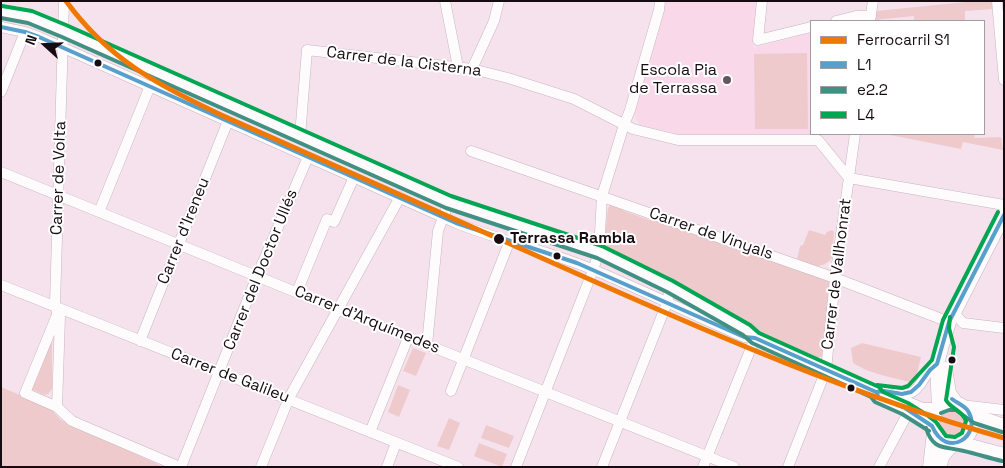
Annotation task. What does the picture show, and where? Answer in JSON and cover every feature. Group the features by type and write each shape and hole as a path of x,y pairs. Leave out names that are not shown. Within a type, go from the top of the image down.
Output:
{"street":[{"name":"Carrer de Volta","path":"57,407 60,316 55,304 64,1"},
{"path":"445,1 458,67"},
{"path":"472,69 494,20 500,1"},
{"path":"516,467 594,270 599,252 602,196 630,110 660,1"},
{"path":"762,1 758,40 810,27"},
{"path":"840,20 856,16 871,18 874,1"},
{"path":"998,1 1004,80"},
{"path":"1,12 30,17 64,30 450,202 599,252 670,286 747,330 755,338"},
{"path":"1,27 25,32 64,47 443,218 483,234 510,240 594,270 744,337 755,338 881,392 923,408 938,408 946,404 1004,410"},
{"path":"1,92 25,32"},
{"name":"Carrer de la Cisterna","path":"300,136 307,50 472,69 508,78 574,99 634,130 678,140 818,140 849,178"},
{"path":"99,212 150,86"},
{"name":"Carrer d'Ireneu","path":"140,341 228,121"},
{"name":"Carrer de Vallhonrat","path":"788,467 826,370 835,278 855,135"},
{"name":"Carrer de Vinyals","path":"471,151 835,278 953,317 963,323 1004,328"},
{"name":"Carrer del Doctor Ullés","path":"180,467 220,372 257,276 308,157"},
{"name":"Carrer d'Arquímedes","path":"1,172 408,338 734,467"},
{"path":"297,292 327,219 334,222 354,177"},
{"path":"849,178 1004,205"},
{"path":"261,467 289,398 400,198"},
{"path":"428,345 438,231 450,202"},
{"path":"930,467 933,416 938,408 937,364 953,317 1004,215"},
{"path":"451,391 510,240"},
{"name":"Carrer de Galileu","path":"1,285 289,398 458,467"},
{"path":"602,467 619,420 667,303 670,286"},
{"path":"57,307 57,315 25,393 57,407 72,421 180,467"},
{"path":"939,467 943,455 956,443 966,438 972,430 972,420 949,393 944,365 953,317"},
{"path":"370,432 408,338"},
{"path":"704,467 755,338"},
{"path":"881,392 901,395 909,394 920,385 932,366 937,364"},
{"path":"881,392 878,397 909,411 933,429 940,440 1004,455"},
{"path":"962,407 986,421 1004,426"},
{"path":"879,467 909,411"},
{"path":"387,467 396,443"}],"shaded area":[{"name":"Escola Pia de Terrassa","path":"665,1 758,1 753,48 810,33 810,134 680,134 639,125 634,112 664,11"},
{"path":"992,1 992,9 965,11 965,20 914,20 914,16 875,20 876,11"},
{"path":"807,53 808,129 755,129 754,54"},
{"path":"890,135 974,135 975,138 1001,137 1003,150 963,142 961,149"},
{"path":"610,205 832,282 823,356 817,358 752,329 608,252 604,244 608,208"},
{"path":"809,230 825,235 832,230 834,232 832,258 820,266 806,264 797,259 800,246 803,245"},
{"path":"52,337 52,389 48,394 44,395 31,389"},
{"path":"862,343 921,357 916,378 913,382 910,382 873,373 853,363 851,348"},
{"path":"413,348 426,353 416,376 403,371"},
{"path":"398,385 410,390 399,417 388,412"},
{"path":"1,387 46,406 61,420 164,467 1,467"},
{"path":"952,409 962,414 967,424 962,434 952,439 942,434 937,424 942,414"},
{"path":"449,418 460,423 449,450 437,446"},
{"path":"486,425 514,436 509,448 481,438"},
{"path":"479,443 507,454 502,467 474,456"}],"rail line":[{"name":"S1","path":"66,1 82,22 117,55 155,81 221,115 731,341 892,403 1004,438"}],"transit line":[{"name":"L4","path":"2,6 32,11 66,25 451,196 602,246 673,281 750,325 759,333 879,387 883,392 908,403 927,415 936,422 946,436 955,437 962,433 966,421 962,414 946,400 954,347 949,328 950,317"},
{"name":"e2.2","path":"1,18 28,23 62,37 446,208 597,258 667,292 743,335 752,343 871,397 875,402 902,414 929,431"},
{"name":"L1","path":"1,27 39,37 456,223 577,263 744,337 755,338 876,392 884,391 902,394 911,392 937,364 949,322 1004,215"},
{"name":"L4","path":"877,385 902,388 908,386 932,360 943,320 998,212"},
{"name":"L1","path":"877,393 878,397 905,408 932,426"},
{"name":"L1","path":"932,426 938,436 946,442 954,443 961,441 967,436 971,428 968,411 952,399"},
{"name":"e2.2","path":"941,413 956,410 974,423 1002,432"},
{"name":"e2.2","path":"926,428 932,441 940,446 1002,461"}],"place":[{"name":"Escola Pia de Terrassa","path":"727,80"},
{"name":"Terrassa Rambla","path":"499,239"}]}
